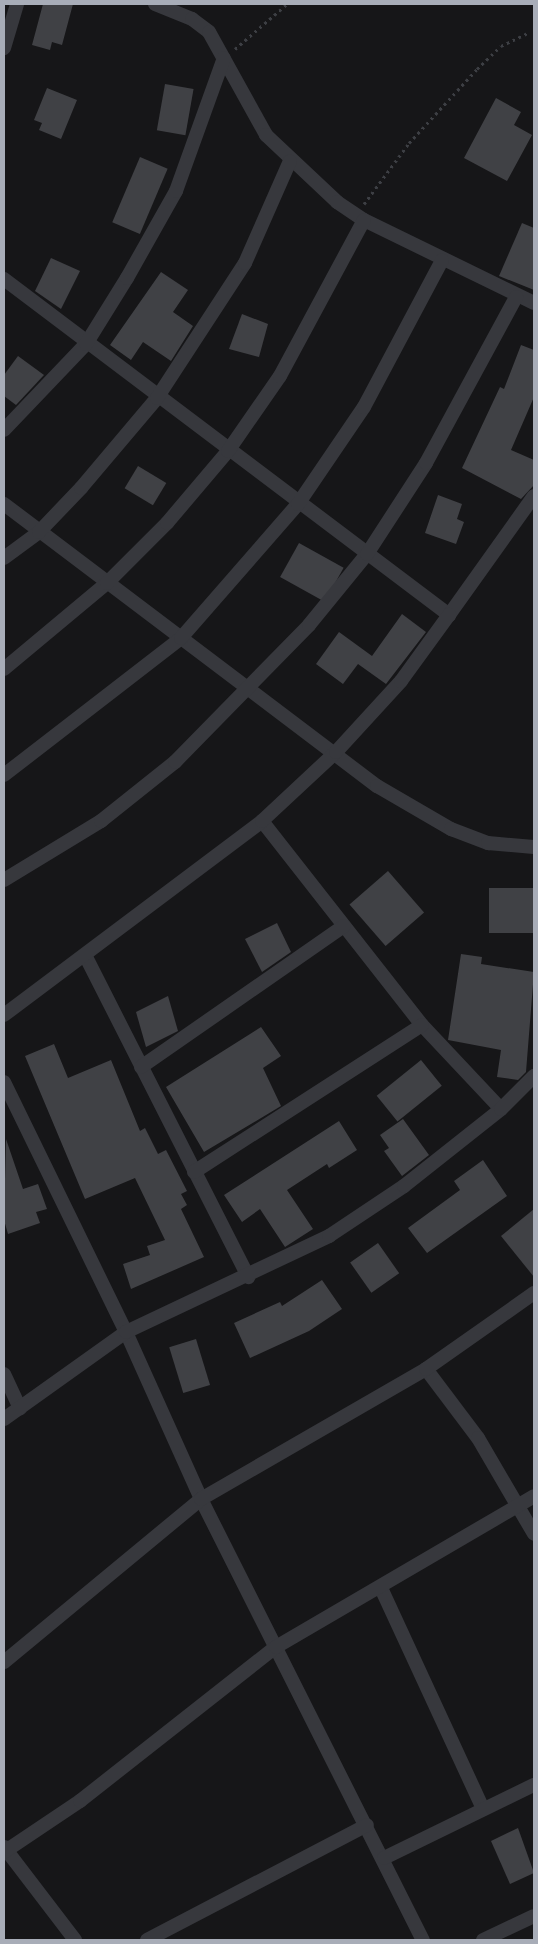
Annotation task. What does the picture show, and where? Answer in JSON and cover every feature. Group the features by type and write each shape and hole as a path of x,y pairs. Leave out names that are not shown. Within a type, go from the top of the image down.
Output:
{"street":[{"path":"4,48 17,4"},
{"path":"156,4 192,19 209,32 266,135 290,161 360,218 516,297 534,303"},
{"path":"4,430 86,344 176,191 224,58"},
{"path":"4,558 39,532 157,398 245,263 290,161"},
{"path":"4,669 107,583 167,523 228,451 280,376 360,218"},
{"path":"4,775 181,638 298,504 364,407 442,260"},
{"path":"4,279 157,398 448,614"},
{"path":"4,880 101,821 175,762 309,625 367,554 436,446 516,297"},
{"path":"4,1015 86,957 262,821 336,752 401,681 534,496"},
{"path":"4,504 107,583 336,752 377,786 451,829 488,843 534,847"},
{"path":"262,821 422,1025 501,1110"},
{"path":"141,1067 344,926"},
{"path":"86,957 248,1277"},
{"path":"194,1172 422,1025"},
{"path":"4,1419 126,1332 248,1277 329,1236 404,1186 501,1110 534,1076"},
{"path":"4,1082 126,1332 201,1499 384,1858 423,1940"},
{"path":"4,1662 201,1499 426,1369 534,1293"},
{"path":"426,1369 520,1505 534,1534"},
{"path":"4,1374 20,1408"},
{"path":"75,1940 5,1850 80,1801 276,1647 381,1588 534,1496"},
{"path":"381,1588 483,1809"},
{"path":"384,1858 534,1785"},
{"path":"147,1940 367,1825"},
{"path":"483,1940 534,1916"}],"path":[{"path":"224,58 287,4"},
{"path":"360,218 409,143 477,69 501,46 528,33"}],"building":[{"path":"43,4 73,4 62,45 52,42 50,50 32,45"},
{"path":"165,84 194,89 185,135 157,130"},
{"path":"47,88 77,100 61,139 39,130 42,123 34,120"},
{"path":"496,98 521,112 514,125 532,135 507,181 464,158"},
{"path":"140,157 168,169 140,234 112,222"},
{"path":"522,223 534,228 534,290 499,276"},
{"path":"51,258 80,271 61,309 35,291"},
{"path":"161,272 188,290 173,312 193,326 171,361 143,342 131,360 110,345"},
{"path":"242,314 268,324 259,357 229,349"},
{"path":"521,345 534,350 534,397 511,450 534,460 534,485 521,499 462,468 500,387 504,389"},
{"path":"18,356 44,375 16,405 4,396 4,375"},
{"path":"138,466 166,483 153,505 125,488"},
{"path":"438,495 462,504 457,519 464,522 456,544 425,533"},
{"path":"299,543 344,568 325,602 280,577"},
{"path":"402,614 426,632 386,684 358,664 343,684 316,664 339,632 372,656"},
{"path":"388,871 424,913 386,946 350,904"},
{"path":"489,888 534,888 534,933 489,933"},
{"path":"277,923 291,952 262,972 245,939"},
{"path":"461,954 482,957 481,964 534,972 526,1072 518,1080 497,1077 501,1050 448,1040"},
{"path":"168,996 178,1031 146,1047 136,1012"},
{"path":"261,1027 281,1056 263,1068 281,1106 204,1152 166,1087"},
{"path":"54,1044 68,1078 111,1060 140,1131 145,1128 158,1154 166,1150 187,1191 181,1194 187,1205 181,1209 204,1257 131,1289 123,1264 150,1255 147,1246 165,1240 135,1178 85,1199 25,1056"},
{"path":"421,1060 442,1086 397,1122 377,1096"},
{"path":"403,1119 429,1155 402,1176 384,1151 389,1148 380,1135"},
{"path":"339,1121 357,1150 329,1168 327,1164 287,1190 313,1229 285,1247 260,1209 242,1222 224,1195"},
{"path":"6,1139 23,1189 38,1184 47,1209 36,1212 40,1223 8,1234 4,1220"},
{"path":"483,1160 507,1196 427,1253 408,1228 460,1190 454,1181"},
{"path":"534,1209 534,1277 501,1236"},
{"path":"378,1243 399,1273 371,1293 350,1263"},
{"path":"322,1280 342,1309 309,1331 250,1358 234,1323 280,1302 282,1306"},
{"path":"196,1339 210,1385 183,1393 169,1347"},
{"path":"518,1828 534,1873 510,1884 491,1841"}]}
